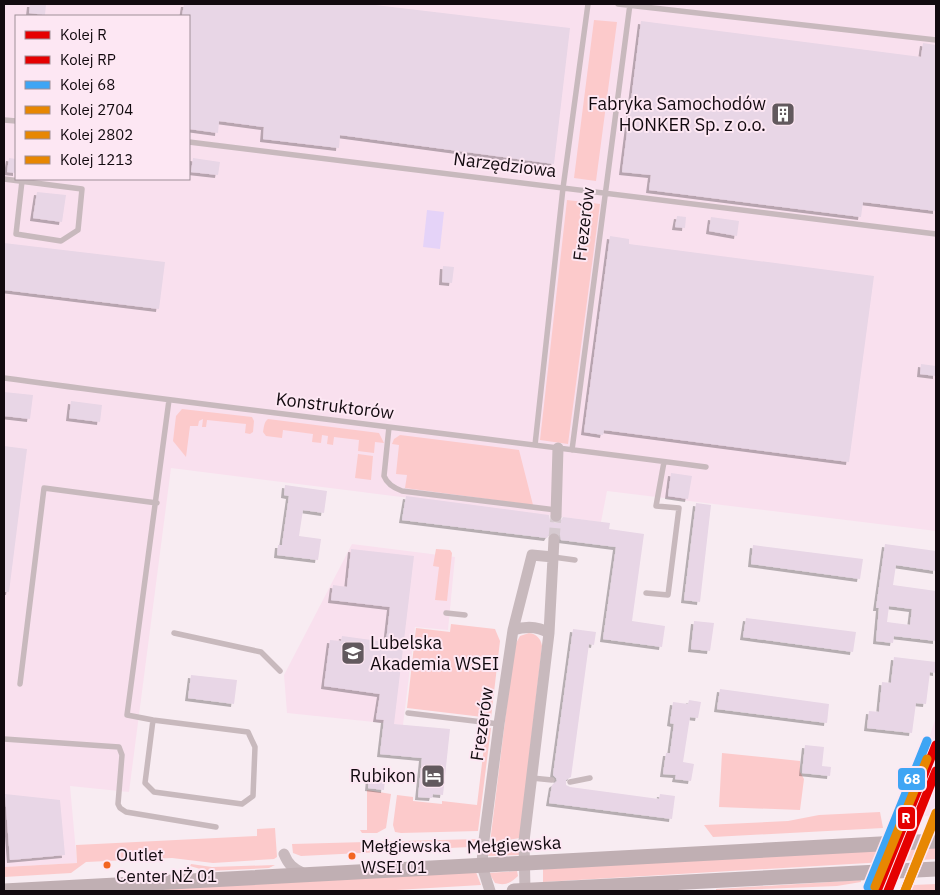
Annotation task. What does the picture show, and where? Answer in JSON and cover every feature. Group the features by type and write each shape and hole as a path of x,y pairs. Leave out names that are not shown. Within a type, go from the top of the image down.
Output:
{"main road":[{"name":"Mełgiewska","path":"4,891 79,889 304,873 482,866 936,841"},
{"path":"514,891 936,868"}],"street":[{"path":"556,513 558,448"},
{"path":"525,891 524,841 549,633 554,540"},
{"name":"Frezerów","path":"490,891 482,866 498,724 513,630 532,555 553,557"},
{"path":"513,630 522,627 533,627 549,633"},
{"path":"274,875 281,864 284,854 291,866 304,873"}],"lane":[{"name":"Frezerów","path":"535,445 563,188 588,4"},
{"path":"618,4 936,40"},
{"name":"Frezerów","path":"572,450 630,4"},
{"name":"Narzędziowa","path":"190,142 936,234"},
{"path":"4,179 22,181 82,189 78,230 61,241 16,234 22,181"},
{"name":"Konstruktorów","path":"4,378 706,467"},
{"path":"153,720 145,783 154,792 242,804 253,796 255,747 248,732 127,715 170,400"},
{"path":"389,427 384,476 388,483 395,488 402,491 556,513"},
{"path":"646,593 668,595 679,508 656,506 664,462"},
{"path":"20,684 44,488 156,503"},
{"path":"553,557 575,560"},
{"path":"446,613 465,615"},
{"path":"174,633 261,652 280,671"},
{"path":"408,713 498,724"},
{"path":"4,740 119,747 122,755 118,804 120,808 126,812 216,827"},
{"path":"532,778 552,780"},
{"path":"570,782 590,778"}],"shaded area":[{"path":"4,4 936,4 936,531 607,491 601,522 171,468 129,792 70,786 77,863 4,867"},
{"path":"594,20 617,22 596,181 574,178"},
{"path":"567,200 600,204 568,444 540,440"},
{"path":"427,210 444,212 440,249 423,247"},
{"path":"182,409 252,417 254,421 253,432 250,434 245,433 246,424 207,420 206,427 202,427 203,419 199,421 198,426 190,426 186,457 173,441 176,416"},
{"path":"268,419 379,433 384,443 375,442 374,453 358,451 359,440 334,437 333,445 327,444 328,436 322,435 321,443 312,442 313,434 283,430 282,438 266,436 263,432"},
{"path":"400,435 519,450 533,505 405,488 407,475 396,474 399,445 392,444 394,439"},
{"path":"358,454 373,456 371,480 355,478"},
{"name":"Lubelska Akademia WSEI","path":"352,544 455,557 448,630 415,627 403,725 287,713 284,675"},
{"path":"436,549 450,550 452,553 447,601 435,600 439,567 433,566"},
{"path":"451,624 495,629 500,641 491,718 407,708 416,628 450,632"},
{"path":"529,633 538,637 542,646 520,838 490,843 514,647 520,636"},
{"path":"936,717 936,815 903,816"},
{"path":"480,727 491,728 478,831 395,832 393,825 397,795 413,797 413,801 442,804 442,801 477,805 486,730 480,729"},
{"path":"722,753 800,761 800,772 804,779 800,810 719,807"},
{"path":"367,790 391,794 386,828 377,833 362,833 360,830 367,830"},
{"path":"880,812 883,828 713,837 704,825 788,821 819,815"},
{"path":"275,828 277,857 274,859 213,863 172,858 86,862 71,873 4,877 4,867 77,863 76,845 257,836 257,829"},
{"path":"477,839 470,847 428,849 428,845 381,847 381,852 301,856 293,853 292,844"},
{"path":"520,845 519,855 488,856 490,849"},
{"path":"936,846 936,859 543,882 543,869"},
{"path":"191,864 212,867 275,865 269,868 207,871 190,866"},
{"path":"517,871 518,876 505,884 495,883 489,873"},
{"path":"476,872 481,885 379,891 131,891"},
{"path":"861,880 861,882 837,886 716,891 716,889"},
{"path":"936,884 936,891 911,891 913,885"}],"building":[{"path":"30,4 46,4 45,15 29,13"},
{"path":"184,4 367,4 570,28 554,164 340,135 339,148 263,139 264,127 219,121 218,133 190,129 190,15 182,15"},
{"name":"Fabryka Samochodów HONKER Sp. z o.o.","path":"641,21 921,57 923,43 936,45 936,211 863,202 861,217 649,190 651,175 622,172"},
{"path":"9,158 15,159 15,173 7,172"},
{"path":"193,158 220,162 218,175 191,172"},
{"path":"37,192 66,195 62,222 33,218"},
{"path":"677,216 686,217 685,228 675,227"},
{"path":"711,217 739,221 737,236 709,231"},
{"path":"610,236 629,239 629,244 874,276 849,462 604,430 603,435 584,432"},
{"path":"4,243 165,262 159,309 4,290"},
{"path":"443,266 454,267 452,283 442,282"},
{"path":"921,364 936,366 936,376 920,374"},
{"path":"4,392 33,395 30,419 4,416"},
{"path":"71,401 102,405 100,422 69,418"},
{"path":"4,446 27,449 9,592 4,592"},
{"path":"671,473 692,476 688,499 668,496"},
{"path":"285,485 327,491 324,513 303,510 299,536 321,539 318,560 277,555 278,545 282,545 289,496 284,495"},
{"path":"406,496 549,515 550,520 555,523 560,522 563,517 610,523 609,529 644,534 632,621 665,626 662,647 603,639 616,547 561,540 560,535 555,532 550,533 547,538 402,520"},
{"path":"696,503 711,505 700,602 684,600"},
{"path":"885,544 936,551 936,571 896,565 893,585 936,591 936,641 894,636 893,643 876,641 879,608 876,608","holes":["889,606 912,609 910,625 887,622"]},
{"path":"753,545 863,559 860,579 751,564"},
{"path":"351,549 414,556 394,724 450,729 443,795 433,794 432,798 418,797 422,758 380,754 384,720 376,719 380,694 324,686 330,640 341,641 342,636 386,642 390,607 331,600 333,585 347,587"},
{"path":"746,618 856,632 853,652 743,637"},
{"path":"694,621 714,623 710,651 691,649"},
{"path":"573,629 596,632 594,645 589,644 571,777 566,780 566,785 659,799 660,794 675,796 672,819 549,803 552,785 557,781 553,775"},
{"path":"894,657 936,662 936,673 930,672 926,704 916,703 912,733 867,728 869,711 879,712 882,682 891,683"},
{"path":"191,675 237,680 234,704 188,698"},
{"path":"720,689 829,704 827,723 717,709"},
{"path":"689,700 701,702 698,718 690,717 683,762 694,764 691,781 675,779 676,775 663,774 666,753 670,753 674,724 670,723 673,702 688,704"},
{"path":"805,745 824,747 822,766 831,767 830,776 802,773"},
{"path":"369,777 385,779 384,790 368,788"},
{"path":"5,794 60,800 65,855 10,860"}],"tunnel":[{"path":"554,539 556,516"}],"rail line":[{"name":"68","path":"868,887 927,741"},
{"name":"R","path":"877,891 936,745"},
{"name":"2704","path":"875,887 927,759"},
{"name":"RP","path":"888,891 936,771"},
{"name":"1213","path":"905,891 936,813"},
{"name":"2802","path":"905,891 936,816"}],"place":[{"name":"Fabryka Samochodów HONKER Sp. z o.o.","path":"783,114"},
{"name":"Lubelska Akademia WSEI","path":"353,653"},
{"name":"Rubikon","path":"433,776"},
{"name":"Mełgiewska WSEI 01","path":"352,856"},
{"name":"Outlet Center NŻ 01","path":"107,865"}]}
